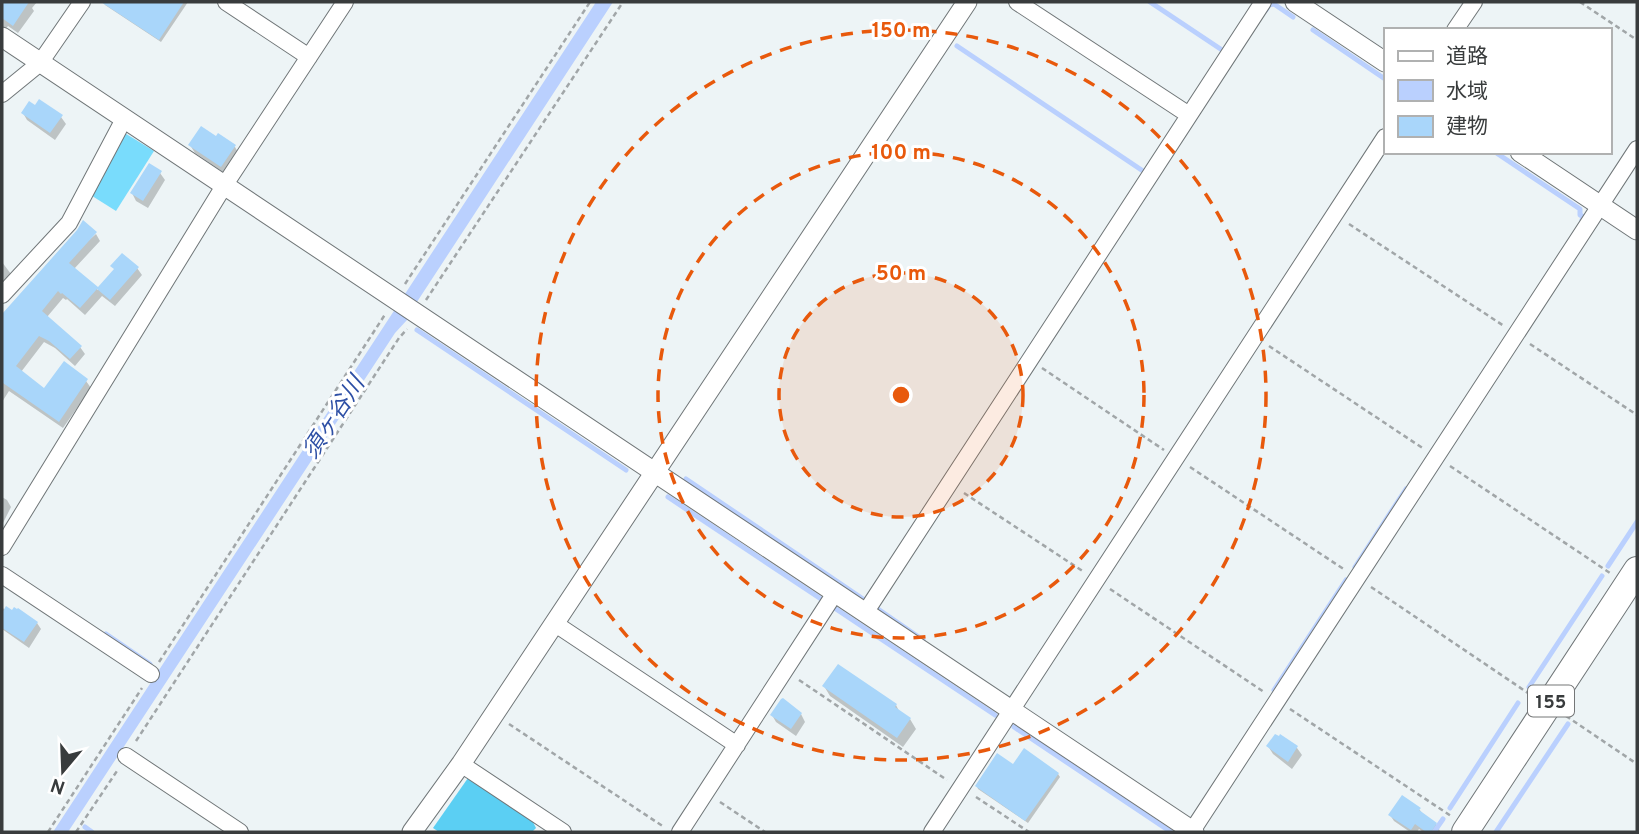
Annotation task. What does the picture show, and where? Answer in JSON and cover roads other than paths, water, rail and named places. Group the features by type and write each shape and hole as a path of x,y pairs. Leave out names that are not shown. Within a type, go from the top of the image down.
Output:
{"highway":[{"name":"155","path":"1467,830 1637,570"}],"street":[{"path":"2,94 40,63 82,2"},
{"path":"226,2 309,57"},
{"path":"2,547 224,186 345,2"},
{"path":"412,832 461,764 967,2"},
{"path":"1017,2 1189,116"},
{"path":"865,613 1263,2"},
{"path":"1294,2 1384,61"},
{"path":"1456,28 1474,2"},
{"path":"2,37 1193,832 1637,149"},
{"path":"2,295 69,223 124,118"},
{"path":"932,832 1384,139"},
{"path":"1523,154 1637,230"},
{"path":"2,575 152,674"},
{"path":"680,832 835,593"},
{"path":"554,623 737,745"},
{"path":"126,757 240,832"},
{"path":"461,764 540,826 564,832"}],"water":[{"name":"須ヶ谷川","path":"596,2 613,2 407,320 395,333 68,832 53,832"}],"waterway":[{"path":"1150,2 1222,50"},
{"path":"1266,10 1269,5 1274,4 1293,17"},
{"path":"1313,30 1384,78"},
{"path":"957,46 1143,171"},
{"path":"1498,154 1580,209 1580,215 1584,217 1582,220"},
{"path":"417,330 626,470"},
{"path":"686,479 866,601"},
{"path":"1355,567 1406,489"},
{"path":"668,497 824,601"},
{"path":"1608,566 1637,522"},
{"path":"1529,687 1602,576"},
{"path":"1274,690 1346,580"},
{"path":"875,607 923,640"},
{"path":"836,609 995,715"},
{"path":"106,634 150,664"},
{"path":"1450,808 1518,703"},
{"path":"1496,832 1568,724"},
{"path":"1014,727 1171,832"},
{"path":"1434,832 1443,819"},
{"path":"85,827 92,832"}]}
